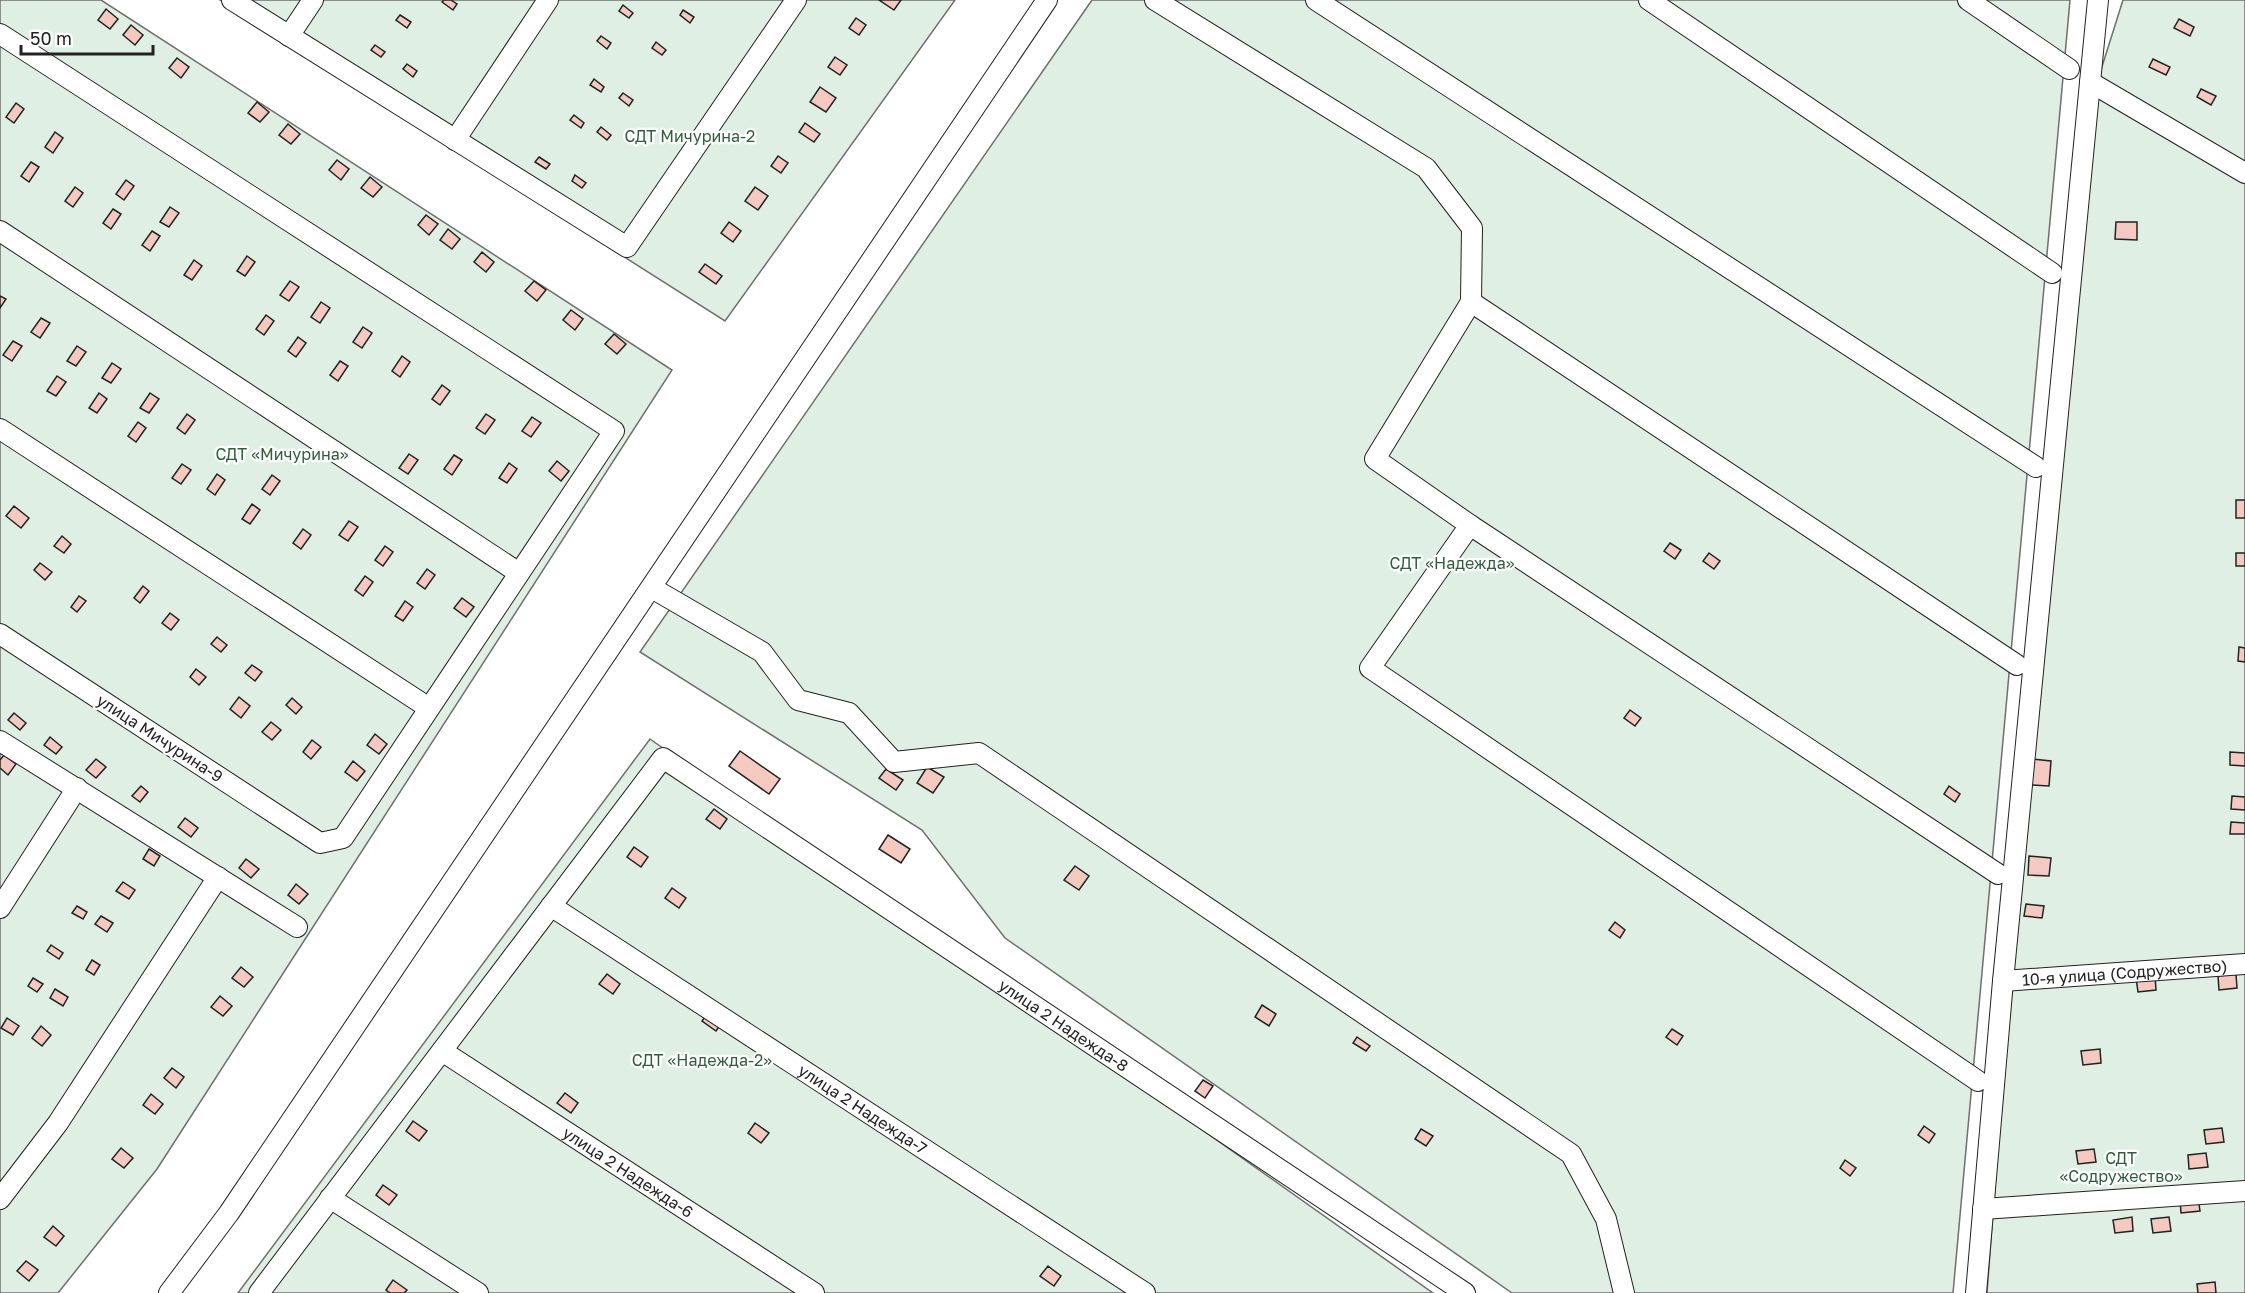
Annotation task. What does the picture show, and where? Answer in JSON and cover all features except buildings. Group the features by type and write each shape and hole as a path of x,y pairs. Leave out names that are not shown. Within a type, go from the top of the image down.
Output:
{"street":[{"path":"232,0 627,247 796,0"},
{"path":"289,36 313,0"},
{"path":"455,140 548,0"},
{"path":"169,1293 229,1213 1047,0"},
{"path":"1155,0 1426,168 1472,228 1471,302 1375,459 1470,525 1998,874"},
{"path":"1316,0 2036,467"},
{"path":"1649,0 2052,273"},
{"path":"1968,0 2068,69"},
{"path":"1976,1293 2003,981 2098,0"},
{"path":"0,34 614,431 429,708 0,429"},
{"path":"2090,82 2245,173"},
{"path":"0,231 519,573"},
{"path":"1471,302 2017,665"},
{"path":"1470,525 1370,668 1978,1081"},
{"path":"652,588 762,652 798,700 849,713 894,762 979,753 1570,1154 1606,1219 1624,1293"},
{"name":"улица Мичурина-9","path":"0,634 320,843 343,838 429,708"},
{"path":"0,741 297,927"},
{"name":"улица 2 Надежда-8","path":"551,906 663,758 1465,1293"},
{"path":"0,909 77,788"},
{"path":"0,1199 58,1123 218,877"},
{"path":"259,1293 551,906"},
{"name":"улица 2 Надежда-7","path":"551,906 1145,1293"},
{"name":"10-я улица (Содружество)","path":"2003,981 2245,964"},
{"name":"улица 2 Надежда-6","path":"442,1050 814,1293"},
{"path":"1983,1209 2245,1191"},
{"path":"330,1198 478,1293"}],"green space":[{"name":"СДТ «Мичурина»","path":"0,0 101,0 672,370 157,1169 58,1293 0,1293"},
{"name":"СДТ Мичурина-2","path":"220,0 955,0 725,321"},
{"name":"СДТ «Надежда»","path":"1092,0 2070,0 1953,1293 1512,1293 1005,938 922,830 640,652"},
{"name":"СДТ «Содружество»","path":"2123,0 2245,0 2245,1293 1987,1293 2028,747 2088,111"},
{"name":"СДТ «Надежда-2»","path":"650,739 1433,1293 238,1293"}]}
